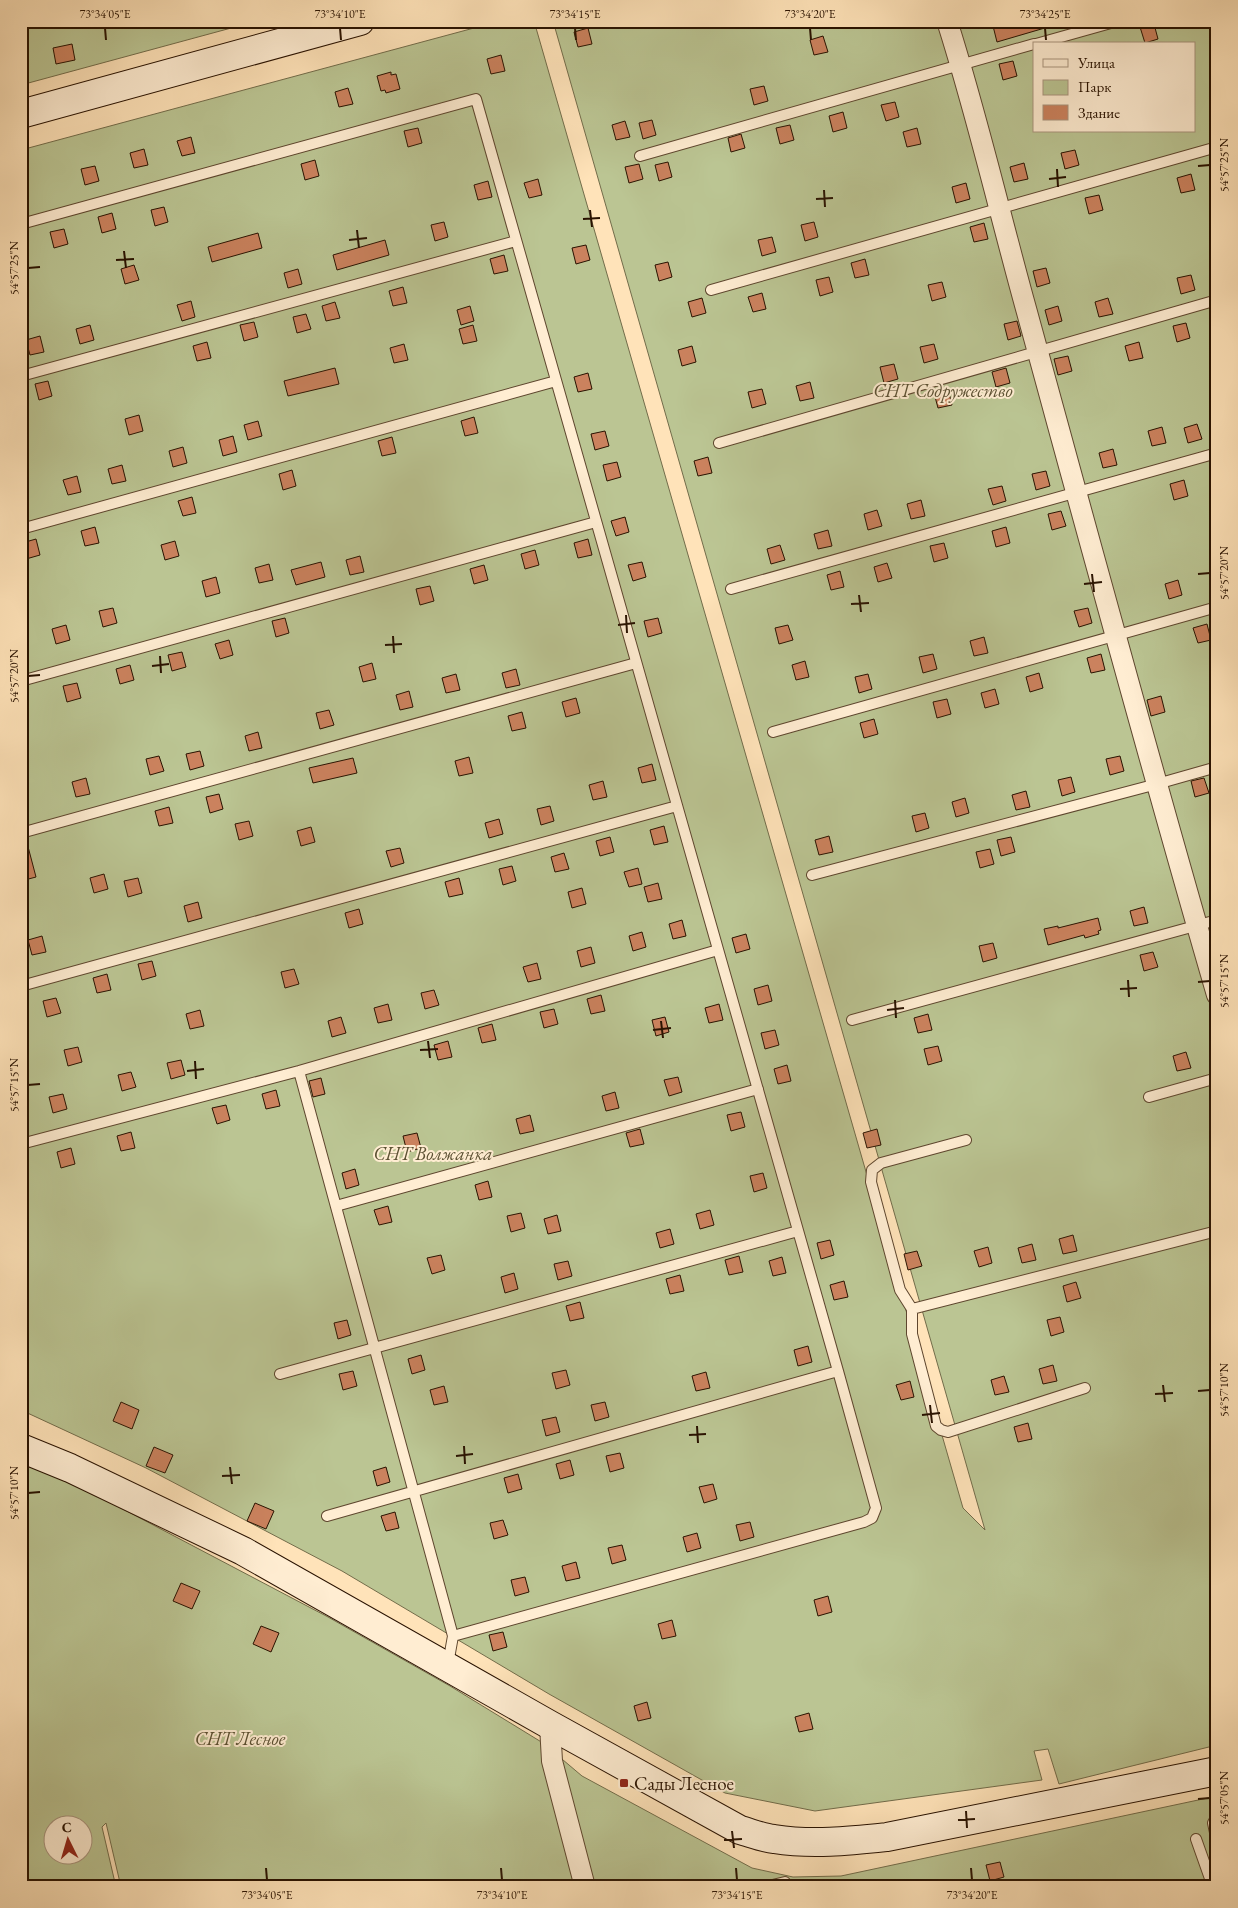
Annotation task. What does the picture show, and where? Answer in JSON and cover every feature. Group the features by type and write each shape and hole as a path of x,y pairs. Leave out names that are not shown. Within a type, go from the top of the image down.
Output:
{"street":[{"path":"21,114 360,21"},
{"path":"948,21 1076,492 1217,994"},
{"path":"21,1448 70,1468 243,1551 448,1666 550,1726 740,1830 772,1839 809,1842 887,1836 1217,1771"},
{"path":"550,1726 552,1761 585,1887"}],"lane":[{"path":"1042,42 1118,21"},
{"path":"640,156 1033,45"},
{"path":"21,224 476,99 876,1508 872,1518 864,1522 453,1636"},
{"path":"711,290 998,207 1217,147"},
{"path":"21,376 516,241"},
{"path":"719,443 1037,350 1217,300"},
{"path":"21,528 556,381"},
{"path":"731,589 1217,454"},
{"path":"21,682 596,522"},
{"path":"773,732 1217,607"},
{"path":"21,833 636,663"},
{"path":"812,875 1217,767"},
{"path":"21,986 677,806"},
{"path":"852,1020 1217,920"},
{"path":"21,1144 299,1071 718,950"},
{"path":"299,1071 453,1636 448,1666"},
{"path":"1149,1097 1217,1078"},
{"path":"336,1206 758,1089"},
{"path":"966,1140 882,1163 872,1170 871,1182 900,1290 912,1309 912,1334 936,1426 948,1432 1085,1388"},
{"path":"280,1374 798,1231"},
{"path":"912,1309 1217,1231"},
{"path":"326,1516 838,1371"},
{"path":"1217,1816 1213,1823 1217,1842"},
{"path":"1196,1839 1213,1887"},
{"path":"764,1887 785,1882"}],"green space":[{"path":"21,21 257,21 21,85"},
{"name":"СНТ Волжанка","path":"500,21 534,21 963,1508 985,1530 553,21 1217,21 1217,1745 1059,1784 1048,1749 1034,1751 1042,1780 815,1811 725,1793 549,1694 342,1571 146,1468 21,1410 21,150"},
{"name":"СНТ Лесное","path":"25,1463 102,1498 328,1617 450,1686 543,1743 582,1776 752,1868 793,1877 841,1876 1217,1796 1217,1887 121,1887 106,1823 102,1827 116,1887 21,1887 21,1470 27,1472"}],"building":[{"path":"1012,21 1054,21 1055,25 997,42 993,26"},
{"path":"1154,24 1158,39 1145,42 1140,27"},
{"path":"588,28 592,44 578,47 574,32"},
{"path":"823,36 828,52 814,55 810,40"},
{"path":"72,44 75,60 56,64 53,48"},
{"path":"501,55 505,71 491,74 487,59"},
{"path":"1013,61 1017,76 1003,80 999,64"},
{"path":"391,72 391,75 396,74 400,89 386,93 385,90 381,91 377,76"},
{"path":"764,86 768,101 754,105 750,89"},
{"path":"348,88 353,104 339,107 335,92"},
{"path":"895,102 899,117 886,121 881,105"},
{"path":"843,112 847,128 833,132 829,116"},
{"path":"652,120 656,135 643,139 639,123"},
{"path":"625,121 630,137 616,140 612,125"},
{"path":"790,125 794,140 780,144 776,128"},
{"path":"418,128 422,143 408,147 404,131"},
{"path":"917,128 921,144 907,147 903,132"},
{"path":"741,134 745,148 731,152 728,138"},
{"path":"191,137 195,153 182,156 177,141"},
{"path":"144,149 148,165 134,168 130,153"},
{"path":"1075,150 1079,165 1065,169 1061,153"},
{"path":"315,160 319,176 305,180 301,164"},
{"path":"668,162 672,177 659,181 655,165"},
{"path":"1024,163 1028,179 1014,182 1010,167"},
{"path":"639,164 643,179 629,183 625,167"},
{"path":"95,166 99,181 85,185 81,169"},
{"path":"1191,174 1195,190 1181,193 1177,178"},
{"path":"538,179 542,195 529,198 524,183"},
{"path":"488,181 492,197 478,200 474,185"},
{"path":"966,183 970,199 956,203 952,187"},
{"path":"1099,195 1103,210 1089,214 1085,198"},
{"path":"164,207 168,222 155,226 151,210"},
{"path":"112,213 116,229 102,233 98,217"},
{"path":"444,222 448,237 435,241 431,225"},
{"path":"814,222 818,237 805,241 801,225"},
{"path":"984,223 988,239 974,242 970,227"},
{"path":"64,229 68,244 54,248 50,232"},
{"path":"258,233 262,248 212,262 208,247"},
{"path":"772,237 776,252 762,256 758,240"},
{"path":"385,240 389,255 337,270 333,255"},
{"path":"586,245 590,260 576,264 572,248"},
{"path":"504,255 508,271 494,274 490,259"},
{"path":"865,259 869,275 855,278 851,263"},
{"path":"668,262 672,277 659,281 655,265"},
{"path":"134,265 139,280 125,284 121,269"},
{"path":"1046,268 1050,283 1037,287 1033,271"},
{"path":"298,269 302,284 288,288 284,273"},
{"path":"1191,275 1195,290 1181,294 1177,278"},
{"path":"829,277 833,292 820,296 816,280"},
{"path":"942,282 946,297 932,301 928,285"},
{"path":"403,287 407,303 393,306 389,291"},
{"path":"762,293 766,309 753,312 748,297"},
{"path":"702,298 706,313 692,317 688,302"},
{"path":"1108,298 1113,314 1099,317 1095,302"},
{"path":"191,301 195,317 182,321 177,305"},
{"path":"335,302 340,318 326,321 322,306"},
{"path":"470,306 474,321 461,325 457,310"},
{"path":"1058,306 1062,321 1049,325 1045,310"},
{"path":"306,314 311,329 297,333 293,317"},
{"path":"1017,321 1021,336 1008,340 1004,324"},
{"path":"254,322 258,337 244,341 240,325"},
{"path":"1186,323 1190,338 1177,342 1173,326"},
{"path":"90,325 94,340 80,344 76,329"},
{"path":"473,325 477,341 463,344 459,329"},
{"path":"40,336 44,352 30,355 26,340"},
{"path":"207,342 211,358 197,361 193,346"},
{"path":"1139,342 1143,358 1129,361 1125,346"},
{"path":"404,344 408,360 394,363 390,348"},
{"path":"934,344 938,359 924,363 920,347"},
{"path":"692,346 696,362 682,366 678,350"},
{"path":"1068,356 1072,371 1058,375 1054,359"},
{"path":"894,364 898,379 884,383 880,367"},
{"path":"335,368 339,384 288,396 284,381"},
{"path":"1006,368 1010,383 996,387 992,372"},
{"path":"588,373 592,389 578,392 574,377"},
{"path":"48,381 52,396 39,400 35,384"},
{"path":"810,382 814,398 800,401 796,386"},
{"path":"762,389 766,404 752,408 748,392"},
{"path":"948,389 952,405 938,408 934,393"},
{"path":"139,415 143,431 129,435 125,419"},
{"path":"474,417 478,433 465,436 461,421"},
{"path":"258,421 262,436 248,440 244,425"},
{"path":"1197,424 1202,439 1188,443 1184,428"},
{"path":"1162,427 1166,443 1152,446 1148,431"},
{"path":"605,431 609,446 595,450 591,434"},
{"path":"233,436 237,452 223,456 219,440"},
{"path":"392,437 396,453 382,456 378,441"},
{"path":"183,447 187,463 173,467 169,451"},
{"path":"1113,449 1117,465 1103,468 1099,453"},
{"path":"708,457 712,473 698,476 694,461"},
{"path":"617,462 621,477 607,481 603,465"},
{"path":"122,465 126,481 112,484 108,469"},
{"path":"292,470 296,486 283,490 279,474"},
{"path":"1046,471 1050,486 1036,490 1032,474"},
{"path":"77,476 81,492 68,495 63,480"},
{"path":"1184,480 1188,496 1174,500 1170,484"},
{"path":"1002,486 1006,501 993,505 988,489"},
{"path":"192,497 196,513 183,516 178,501"},
{"path":"921,500 925,516 911,519 907,504"},
{"path":"877,510 882,526 868,530 864,514"},
{"path":"1061,511 1066,526 1052,530 1048,514"},
{"path":"625,517 629,532 616,536 611,521"},
{"path":"95,527 99,543 85,546 81,531"},
{"path":"1006,527 1010,543 996,547 992,531"},
{"path":"828,530 832,546 818,549 814,534"},
{"path":"36,539 40,555 26,559 22,543"},
{"path":"588,539 592,555 578,558 574,543"},
{"path":"175,541 179,556 165,560 161,545"},
{"path":"944,543 948,558 934,562 930,546"},
{"path":"780,545 785,560 771,564 767,549"},
{"path":"535,550 539,565 525,569 521,554"},
{"path":"360,556 364,572 350,575 346,560"},
{"path":"321,562 325,577 296,585 291,570"},
{"path":"642,562 646,577 633,581 628,565"},
{"path":"887,563 892,578 878,582 874,567"},
{"path":"269,564 273,580 259,583 255,568"},
{"path":"484,565 488,580 474,584 470,569"},
{"path":"840,571 844,587 831,590 827,575"},
{"path":"216,577 220,593 206,597 202,581"},
{"path":"1178,580 1182,595 1169,599 1165,584"},
{"path":"430,586 434,601 420,605 416,589"},
{"path":"113,608 117,623 103,627 99,611"},
{"path":"1088,608 1092,623 1079,627 1074,611"},
{"path":"285,618 289,633 276,637 272,621"},
{"path":"658,618 662,633 648,637 644,621"},
{"path":"1207,624 1211,640 1198,643 1193,628"},
{"path":"66,625 70,640 56,644 52,629"},
{"path":"788,625 793,640 779,644 775,628"},
{"path":"984,637 988,653 974,656 970,641"},
{"path":"229,640 233,655 220,659 215,644"},
{"path":"182,652 186,667 172,671 168,655"},
{"path":"933,654 937,669 923,673 919,657"},
{"path":"1101,654 1105,670 1091,673 1087,658"},
{"path":"805,661 809,677 796,680 792,665"},
{"path":"372,663 376,679 363,682 359,667"},
{"path":"130,665 134,680 120,684 116,669"},
{"path":"516,669 520,685 506,688 502,673"},
{"path":"1039,673 1043,688 1030,692 1026,677"},
{"path":"456,674 460,690 446,693 442,678"},
{"path":"868,674 872,689 859,693 855,677"},
{"path":"77,683 81,698 67,702 63,686"},
{"path":"995,689 999,704 985,708 981,693"},
{"path":"409,691 413,707 400,710 396,695"},
{"path":"1161,696 1165,712 1151,716 1147,700"},
{"path":"576,698 580,713 566,717 562,702"},
{"path":"947,699 951,714 937,718 933,702"},
{"path":"329,710 334,725 320,729 316,713"},
{"path":"522,712 526,728 512,731 508,716"},
{"path":"874,719 878,734 864,738 860,723"},
{"path":"258,732 262,748 249,751 245,736"},
{"path":"200,751 204,766 190,770 186,754"},
{"path":"159,756 164,771 150,775 146,759"},
{"path":"1120,756 1124,771 1110,775 1106,759"},
{"path":"469,757 473,773 459,776 455,761"},
{"path":"353,758 357,773 313,783 309,768"},
{"path":"652,764 656,780 642,783 638,768"},
{"path":"1071,777 1075,792 1062,796 1058,780"},
{"path":"86,778 90,794 76,797 72,782"},
{"path":"1204,778 1209,793 1195,797 1191,781"},
{"path":"603,781 607,797 593,800 589,785"},
{"path":"1026,791 1030,807 1016,810 1012,795"},
{"path":"219,794 223,809 210,813 206,797"},
{"path":"965,798 969,813 956,817 952,802"},
{"path":"550,806 554,821 541,825 537,809"},
{"path":"169,807 173,823 159,826 155,811"},
{"path":"925,813 929,828 916,832 912,816"},
{"path":"499,819 503,834 489,838 485,823"},
{"path":"249,821 253,836 239,840 235,824"},
{"path":"664,826 668,842 654,845 650,830"},
{"path":"311,827 315,842 301,846 297,831"},
{"path":"829,836 833,852 819,855 815,840"},
{"path":"610,837 614,852 600,856 596,841"},
{"path":"1011,837 1015,852 1001,856 997,840"},
{"path":"26,839 36,877 21,881 21,840"},
{"path":"400,848 404,863 391,867 386,851"},
{"path":"990,849 994,864 980,868 976,852"},
{"path":"564,853 569,869 555,872 551,857"},
{"path":"512,866 516,881 503,885 499,869"},
{"path":"638,868 642,884 629,887 624,872"},
{"path":"104,874 108,889 94,893 90,878"},
{"path":"138,878 142,893 128,897 124,881"},
{"path":"459,878 463,894 449,897 445,882"},
{"path":"658,883 662,899 648,902 644,887"},
{"path":"582,888 586,904 572,908 568,892"},
{"path":"198,902 202,918 188,922 184,906"},
{"path":"1144,907 1148,923 1134,926 1130,911"},
{"path":"359,909 363,924 349,928 345,913"},
{"path":"1098,918 1101,930 1098,931 1099,934 1085,938 1084,935 1048,945 1044,929 1058,926 1058,928"},
{"path":"682,920 686,936 673,939 669,924"},
{"path":"642,932 646,947 633,951 629,936"},
{"path":"746,934 750,949 736,953 732,938"},
{"path":"42,936 46,952 32,955 28,940"},
{"path":"993,943 997,958 983,962 979,946"},
{"path":"591,947 595,963 581,967 577,951"},
{"path":"1153,952 1158,967 1144,971 1140,955"},
{"path":"152,961 156,976 142,980 138,964"},
{"path":"537,963 541,979 528,982 523,967"},
{"path":"294,969 299,984 285,988 281,972"},
{"path":"107,974 111,990 97,993 93,978"},
{"path":"768,985 772,1001 758,1005 754,989"},
{"path":"434,990 439,1005 425,1009 421,993"},
{"path":"601,995 605,1011 591,1014 587,999"},
{"path":"56,998 61,1013 47,1017 43,1001"},
{"path":"388,1004 392,1020 378,1023 374,1008"},
{"path":"719,1004 723,1020 709,1023 705,1008"},
{"path":"554,1009 558,1024 544,1028 540,1012"},
{"path":"200,1010 204,1026 190,1029 186,1014"},
{"path":"928,1014 932,1030 918,1033 914,1018"},
{"path":"341,1017 346,1033 332,1037 328,1021"},
{"path":"665,1017 669,1032 656,1036 652,1020"},
{"path":"492,1024 496,1040 482,1043 478,1028"},
{"path":"775,1030 779,1045 765,1049 761,1033"},
{"path":"448,1041 452,1057 438,1060 434,1045"},
{"path":"938,1046 942,1061 928,1065 924,1049"},
{"path":"78,1047 82,1062 68,1066 64,1050"},
{"path":"1186,1052 1191,1068 1177,1071 1173,1056"},
{"path":"181,1060 185,1075 171,1079 167,1063"},
{"path":"787,1065 791,1081 778,1084 774,1069"},
{"path":"131,1072 136,1087 122,1091 118,1075"},
{"path":"678,1077 682,1092 669,1096 664,1080"},
{"path":"321,1078 325,1094 313,1097 309,1081"},
{"path":"276,1090 280,1106 266,1109 262,1094"},
{"path":"615,1092 619,1108 606,1111 602,1096"},
{"path":"63,1094 67,1109 53,1113 49,1097"},
{"path":"226,1105 230,1120 217,1124 212,1108"},
{"path":"741,1112 745,1127 731,1131 727,1115"},
{"path":"530,1115 534,1131 520,1134 516,1119"},
{"path":"640,1129 644,1144 630,1147 626,1133"},
{"path":"877,1129 881,1145 867,1148 863,1133"},
{"path":"131,1132 135,1148 121,1151 117,1136"},
{"path":"417,1133 421,1148 407,1152 403,1136"},
{"path":"71,1148 75,1164 61,1168 57,1152"},
{"path":"355,1169 359,1185 346,1189 342,1173"},
{"path":"763,1173 767,1188 754,1192 750,1176"},
{"path":"488,1181 492,1197 479,1200 475,1185"},
{"path":"388,1206 392,1222 379,1225 374,1210"},
{"path":"710,1210 714,1225 700,1229 696,1214"},
{"path":"521,1213 525,1228 511,1232 507,1216"},
{"path":"557,1215 561,1231 548,1234 544,1219"},
{"path":"670,1229 674,1244 660,1248 656,1233"},
{"path":"1073,1235 1077,1251 1063,1254 1059,1239"},
{"path":"830,1240 834,1255 821,1259 817,1243"},
{"path":"1032,1244 1036,1260 1022,1263 1018,1248"},
{"path":"988,1247 992,1263 979,1267 974,1251"},
{"path":"917,1251 922,1266 908,1270 904,1254"},
{"path":"441,1255 445,1270 432,1274 427,1258"},
{"path":"739,1256 743,1272 729,1275 725,1260"},
{"path":"782,1257 786,1273 773,1276 769,1261"},
{"path":"568,1261 572,1276 558,1280 554,1264"},
{"path":"514,1273 518,1289 505,1293 501,1277"},
{"path":"680,1275 684,1291 670,1294 666,1279"},
{"path":"844,1281 848,1297 834,1300 830,1285"},
{"path":"1076,1282 1081,1298 1067,1302 1063,1286"},
{"path":"580,1302 584,1318 570,1321 566,1306"},
{"path":"1060,1317 1064,1332 1051,1336 1047,1320"},
{"path":"347,1320 351,1335 338,1339 334,1323"},
{"path":"808,1346 812,1362 798,1366 794,1350"},
{"path":"421,1355 425,1370 412,1374 408,1359"},
{"path":"1053,1365 1057,1381 1043,1384 1039,1369"},
{"path":"566,1370 570,1385 556,1389 552,1373"},
{"path":"353,1371 357,1386 343,1390 339,1374"},
{"path":"706,1372 710,1388 696,1391 692,1376"},
{"path":"1004,1376 1009,1392 995,1395 991,1380"},
{"path":"910,1381 914,1397 901,1400 896,1385"},
{"path":"444,1386 448,1402 434,1405 430,1390"},
{"path":"121,1402 139,1410 132,1429 113,1421"},
{"path":"605,1402 609,1417 595,1421 591,1405"},
{"path":"556,1417 560,1432 546,1436 542,1420"},
{"path":"1028,1423 1032,1439 1018,1442 1014,1427"},
{"path":"154,1447 173,1455 165,1473 146,1466"},
{"path":"620,1453 624,1468 610,1472 606,1456"},
{"path":"570,1460 574,1475 560,1479 556,1464"},
{"path":"386,1467 390,1482 377,1486 373,1471"},
{"path":"518,1474 522,1489 508,1493 504,1478"},
{"path":"713,1484 717,1499 704,1503 699,1487"},
{"path":"255,1503 274,1511 266,1529 247,1521"},
{"path":"395,1512 399,1528 386,1531 381,1516"},
{"path":"503,1520 508,1535 494,1539 490,1523"},
{"path":"750,1522 754,1537 740,1541 736,1525"},
{"path":"697,1533 701,1548 687,1552 683,1537"},
{"path":"622,1545 626,1560 612,1564 608,1548"},
{"path":"576,1562 580,1578 566,1581 562,1566"},
{"path":"525,1577 529,1592 515,1596 511,1580"},
{"path":"181,1583 200,1591 192,1609 173,1601"},
{"path":"828,1596 832,1612 818,1616 814,1600"},
{"path":"672,1620 676,1636 662,1639 658,1624"},
{"path":"261,1626 279,1633 271,1652 253,1644"},
{"path":"503,1632 507,1647 493,1651 489,1635"},
{"path":"647,1702 651,1718 638,1721 634,1706"},
{"path":"809,1713 813,1729 799,1732 795,1717"},
{"path":"1000,1862 1004,1877 990,1881 986,1865"}],"place":[{"name":"Сады Лесное","path":"624,1783"}],"park label":[{"name":"СНТ Содружество","path":"943,390"}]}
